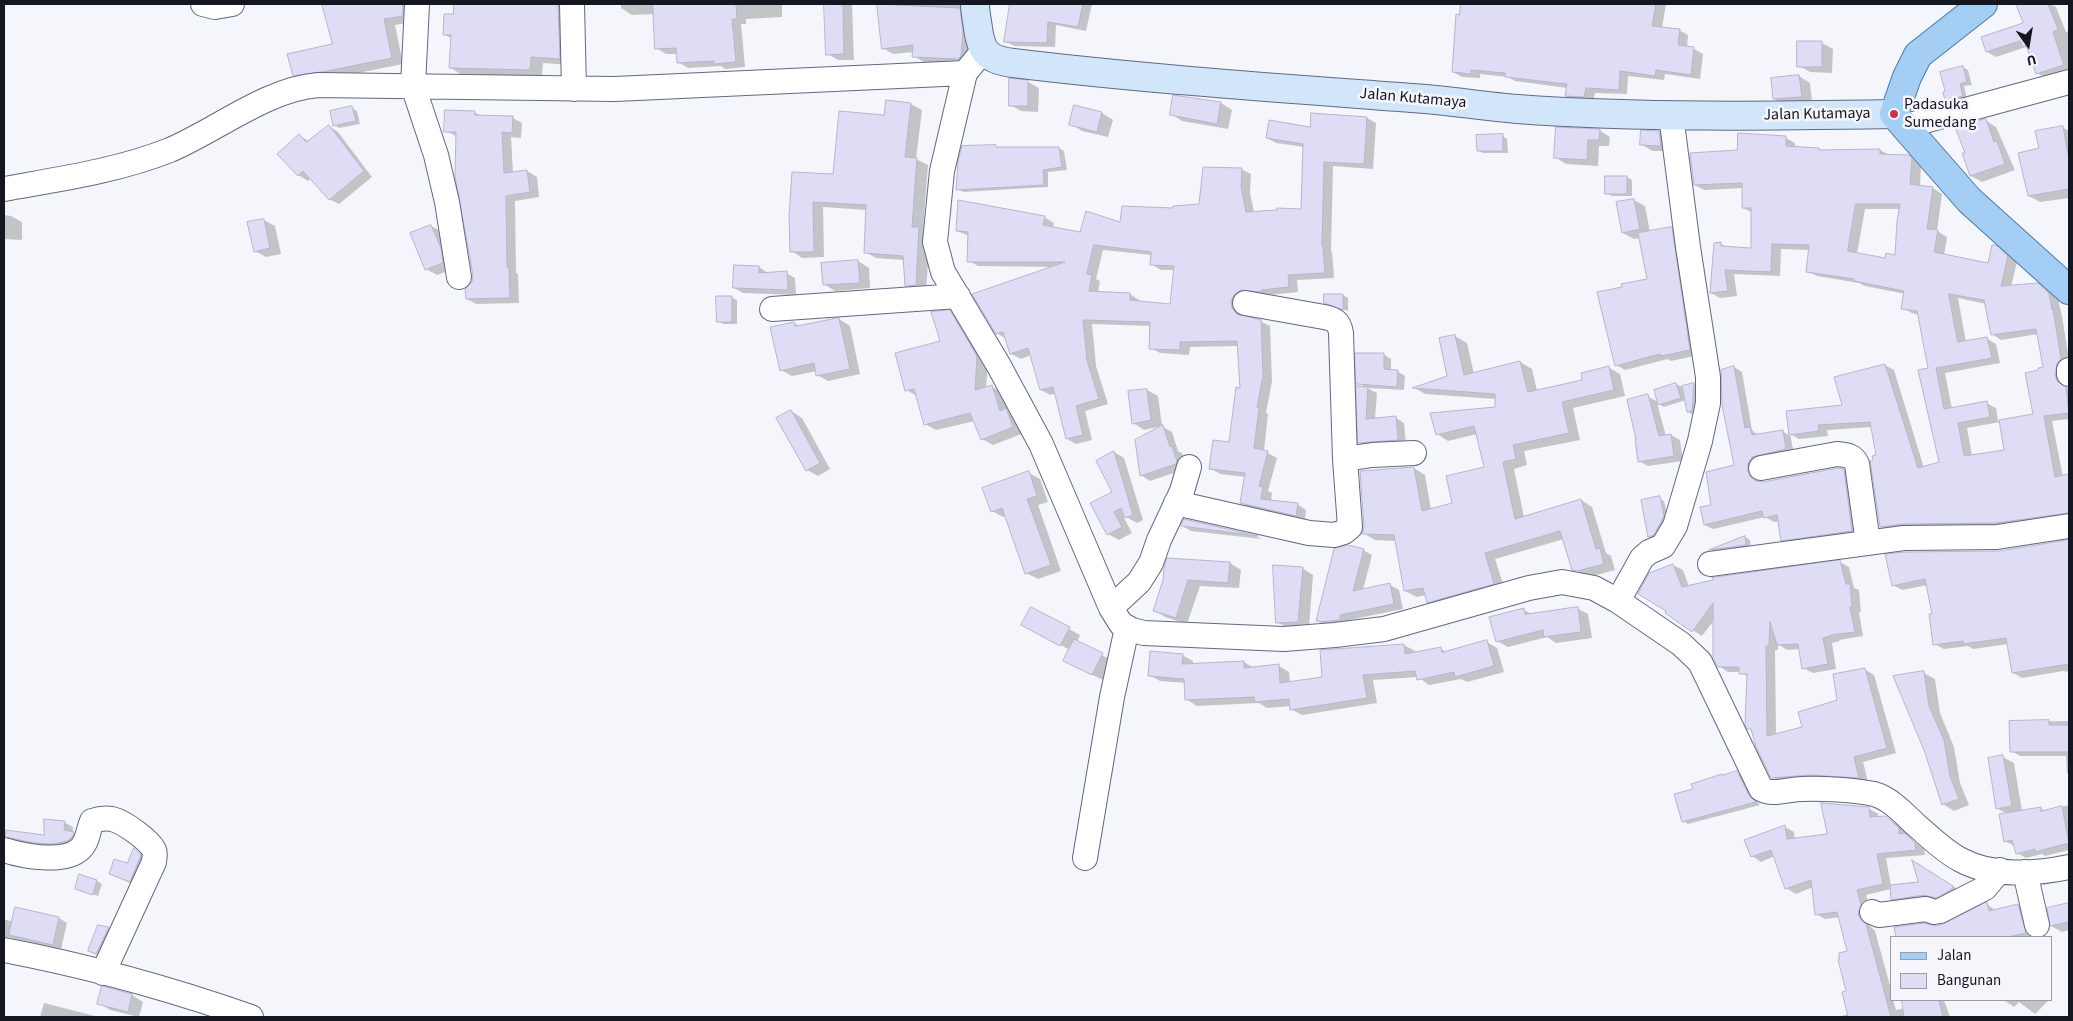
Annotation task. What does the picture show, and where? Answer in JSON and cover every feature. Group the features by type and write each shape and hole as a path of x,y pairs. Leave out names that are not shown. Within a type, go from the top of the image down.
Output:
{"main road":[{"path":"975,4 979,39 983,51"},
{"path":"1983,4 1918,55 1907,77 1900,120 1969,200 2069,290"},
{"name":"Jalan Kutamaya","path":"983,51 998,60 1012,63 1232,86 1414,98 1516,109 1735,117 1900,120"}],"street":[{"path":"203,4 215,7 232,4"},
{"path":"417,4 413,86 436,155 449,211 459,277"},
{"path":"572,4 574,89"},
{"path":"983,51 965,73 942,171 935,242 943,272 1041,444 1111,608 1121,624 1126,628 1144,633 1168,634 1284,638 1336,636 1384,629 1528,588 1562,582 1594,588 1618,601 1681,644 1700,662 1761,789 1769,792 1802,789 1864,792 1882,797 1892,803 1960,860 1975,866 2025,872 2069,867"},
{"path":"4,190 107,170 145,159 205,133 276,96 302,86 318,84 574,89 965,73"},
{"path":"1900,120 2069,82"},
{"path":"1618,601 1642,558 1663,546 1676,526 1700,441 1708,403 1708,377 1688,248 1671,115"},
{"path":"772,308 958,296"},
{"path":"1176,503 1309,533 1328,535 1340,534 1348,530 1350,524 1344,460 1341,333 1339,324 1334,319 1324,316 1245,303"},
{"path":"1344,460 1372,455 1414,453"},
{"path":"1761,468 1836,454 1847,455 1853,458 1858,464 1868,543"},
{"path":"1111,608 1139,582 1151,563 1159,540 1188,476 1189,466"},
{"path":"1710,564 1930,536 1998,537 2069,526"},
{"path":"1085,858 1126,628"},
{"path":"4,850 21,855 59,858 80,850 88,838 92,821 98,819 112,819 127,826 154,849 154,862 103,974"},
{"path":"1872,912 1879,915 1926,909 1934,912 1940,911 1985,888 2000,870"},
{"path":"2025,872 2037,924"},
{"path":"4,950 37,956 187,995 251,1017"}],"building":[{"path":"322,4 403,4 403,16 384,19 392,58 293,76 287,54 332,44"},
{"path":"454,4 558,4 560,59 531,57 530,70 449,68 451,35 443,35 444,14 453,14"},
{"path":"653,4 736,4 737,19 732,19 736,62 714,64 714,61 677,63 676,48 655,49"},
{"path":"824,4 843,4 844,54 826,55"},
{"path":"877,4 960,8 963,31 961,56 958,59 912,57 913,45 882,49"},
{"path":"1010,4 1083,4 1078,27 1048,22 1047,43 1004,42"},
{"path":"1461,4 1656,4 1652,26 1680,29 1678,45 1694,47 1691,75 1656,70 1655,76 1620,71 1619,90 1586,88 1584,97 1565,96 1567,84 1505,77 1505,73 1471,70 1471,74 1452,72 1456,14 1459,15"},
{"path":"2016,4 2048,4 2058,29 2053,32 2064,65 2036,74 2026,45 2023,47 2020,41 1986,52 1981,37 2023,23"},
{"path":"1797,41 1822,41 1822,67 1797,67"},
{"path":"1963,66 1967,82 1960,84 1963,96 1945,101 1943,92 1945,91 1940,72"},
{"path":"1799,75 1802,97 1773,99 1771,78"},
{"path":"1009,78 1028,80 1028,106 1009,106"},
{"path":"1173,95 1221,102 1217,124 1170,115"},
{"path":"886,100 911,103 905,157 917,158 912,227 919,227 916,285 905,286 903,256 864,253 866,205 813,202 814,252 790,252 789,216 792,172 833,174 839,111 884,115"},
{"path":"1074,105 1102,112 1097,132 1069,125"},
{"path":"352,106 356,121 333,126 330,111"},
{"path":"445,110 475,111 475,115 513,116 512,133 502,132 504,173 527,170 530,192 506,196 507,267 509,267 510,298 466,299 465,289 472,282 473,275 455,176 456,132 444,132"},
{"path":"1311,113 1367,117 1364,164 1324,162 1322,246 1325,273 1288,275 1289,287 1261,290 1261,292 1241,290 1234,295 1231,301 1232,308 1237,314 1261,320 1263,376 1257,407 1259,408 1254,448 1268,451 1259,486 1263,487 1261,499 1298,503 1296,516 1240,503 1245,473 1209,469 1213,440 1229,442 1236,387 1240,388 1237,341 1180,342 1180,350 1149,349 1150,322 1083,320 1087,360 1099,399 1076,406 1083,435 1066,439 1053,387 1040,390 1028,348 1010,354 1003,332 996,334 972,294 1065,262 967,262 968,232 956,231 958,200 1045,216 1043,225 1080,232 1086,211 1120,222 1122,206 1173,208 1173,206 1199,204 1203,167 1242,168 1241,187 1246,212 1277,210 1277,208 1301,209 1303,144 1266,138 1269,120 1310,127","holes":["1094,245 1151,252 1150,265 1174,266 1170,304 1130,300 1130,293 1089,291 1092,275 1087,274"]},
{"path":"1986,119 1994,142 1997,141 2005,164 1970,176 1962,153 1965,153 1955,127"},
{"path":"329,125 364,171 329,200 303,171 298,176 277,154 299,134 306,142"},
{"path":"2063,126 2069,160 2069,189 2028,196 2018,153 2039,148 2035,131"},
{"path":"1556,127 1600,129 1599,140 1588,140 1587,160 1554,158"},
{"path":"1641,130 1659,131 1661,146 1640,145"},
{"path":"1738,133 1786,136 1786,146 1819,148 1819,150 1880,149 1880,154 1909,155 1912,158 1910,184 1933,187 1927,229 1938,230 1934,252 1988,263 1992,245 1996,245 2008,256 2001,286 2038,283 2049,293 2061,359 2057,364 2055,374 2057,381 2066,387 2069,413 2044,416 2055,477 2069,474 2069,513 1996,523 1904,524 1880,527 1870,461 1873,460 1872,456 1876,455 1870,422 1818,425 1819,431 1789,435 1786,411 1842,405 1834,377 1885,364 1918,468 1939,462 1918,370 1928,368 1917,311 1901,309 1904,291 1854,281 1854,279 1806,272 1809,245 1772,244 1771,272 1725,270 1728,291 1710,293 1714,243 1721,242 1721,246 1751,248 1751,208 1742,208 1742,183 1694,185 1690,153 1737,150","holes":["1856,204 1900,204 1895,255 1886,253 1885,258 1848,251","1949,294 1984,300 1991,335 2036,329 2043,367 2025,373 2033,414 1999,420 2004,450 1964,456 1958,423 1990,417 1987,401 1944,409 1936,368 1992,358 1987,337 1958,342"]},
{"path":"1503,134 1503,151 1477,151 1476,135"},
{"path":"996,145 996,147 1059,147 1062,167 1043,170 1044,185 956,190 958,161 962,146"},
{"path":"1605,176 1627,176 1627,194 1605,194"},
{"path":"1634,199 1640,229 1622,233 1616,202"},
{"path":"264,219 270,248 254,252 247,222"},
{"path":"431,225 441,248 443,263 425,270 410,233"},
{"path":"1672,227 1690,350 1661,356 1660,354 1615,366 1597,292 1622,287 1621,284 1647,279 1638,233"},
{"path":"858,260 860,283 823,285 821,263"},
{"path":"734,265 759,266 759,273 787,271 788,290 733,288"},
{"path":"1324,294 1343,294 1343,310 1324,303"},
{"path":"716,296 732,296 732,322 717,322"},
{"path":"950,310 977,356 975,390 992,385 1000,411 1006,408 1013,427 981,440 970,413 924,425 914,389 905,391 895,353 940,341 931,312"},
{"path":"839,318 850,369 816,376 814,363 780,371 770,327 794,322 795,326"},
{"path":"1455,335 1464,375 1520,361 1528,392 1582,380 1581,373 1609,366 1614,390 1562,402 1569,433 1513,445 1516,459 1503,462 1515,519 1581,499 1596,549 1600,548 1604,564 1577,571 1572,570 1560,531 1485,553 1494,584 1427,603 1423,588 1404,591 1394,535 1362,534 1364,526 1360,471 1414,467 1422,511 1452,503 1446,476 1484,467 1474,426 1436,435 1430,413 1495,407 1495,394 1412,388 1447,376 1439,338"},
{"path":"1355,353 1384,353 1384,369 1398,370 1397,387 1356,384"},
{"path":"1734,366 1745,428 1750,427 1752,435 1783,430 1786,449 1752,457 1748,464 1750,477 1756,481 1763,482 1838,468 1844,469 1852,531 1781,541 1777,515 1764,518 1762,511 1704,525 1700,507 1711,505 1706,472 1734,465 1722,405 1721,370"},
{"path":"1676,383 1681,398 1658,405 1654,390"},
{"path":"1694,383 1692,411 1687,412 1682,386"},
{"path":"1356,386 1368,387 1366,419 1396,416 1398,440 1358,443"},
{"path":"1147,389 1151,420 1132,424 1128,391"},
{"path":"1648,394 1659,436 1671,434 1674,456 1638,462 1636,439 1627,400"},
{"path":"791,410 820,463 806,471 776,418"},
{"path":"1163,425 1177,461 1176,464 1140,476 1135,440"},
{"path":"1114,451 1133,515 1125,518 1121,508 1114,512 1122,527 1107,535 1090,503 1112,492 1096,461"},
{"path":"1029,471 1037,496 1027,499 1051,565 1025,574 1002,508 991,512 982,488"},
{"path":"1660,496 1664,516 1654,535 1648,537 1641,500"},
{"path":"1184,519 1258,536 1181,526"},
{"path":"1745,536 1746,545 1709,550"},
{"path":"2069,540 2069,664 2012,673 2006,638 1963,644 1963,641 1933,645 1929,614 1932,614 1925,579 1892,586 1885,554 1999,551"},
{"path":"1348,545 1364,549 1353,591 1390,583 1394,604 1340,615 1340,620 1316,621 1334,549"},
{"path":"1167,558 1230,562 1228,583 1188,580 1176,618 1153,611 1163,580"},
{"path":"1840,560 1846,584 1850,584 1852,607 1850,607 1855,632 1823,638 1828,664 1802,669 1798,644 1777,645 1770,622 1769,646 1766,646 1767,736 1802,727 1798,712 1837,700 1833,674 1865,668 1887,748 1854,757 1859,778 1810,775 1771,778 1756,747 1751,729 1747,729 1745,725 1747,674 1739,674 1739,667 1718,667 1713,658 1713,603 1692,632 1665,613 1666,611 1638,594 1649,573 1673,564 1682,587 1713,580 1712,578"},
{"path":"1273,565 1303,567 1298,622 1276,623"},
{"path":"1031,607 1070,627 1060,646 1021,625"},
{"path":"1578,607 1581,632 1544,637 1543,630 1496,642 1489,617 1524,608 1525,614"},
{"path":"1074,639 1103,653 1092,675 1063,661"},
{"path":"1487,640 1494,666 1455,677 1454,672 1417,680 1415,671 1363,675 1367,698 1290,710 1289,699 1255,702 1254,697 1185,700 1184,679 1148,676 1150,651 1183,654 1182,664 1244,661 1244,668 1279,664 1280,683 1322,677 1320,650 1404,644 1405,654 1441,647 1442,652"},
{"path":"1924,671 1929,706 1944,740 1950,776 1959,799 1942,805 1924,750 1893,676"},
{"path":"2049,720 2049,725 2069,725 2069,752 2010,752 2009,721"},
{"path":"2003,755 2012,806 1996,809 1988,758"},
{"path":"1737,771 1749,795 1756,802 1682,822 1674,794 1693,789 1691,784"},
{"path":"1821,803 1869,807 1870,817 1886,816 1899,828 1899,834 1905,833 1915,843 1916,850 1877,854 1883,884 1857,890 1861,905 1858,914 1866,924 1891,1017 1848,1017 1842,992 1846,991 1838,960 1839,953 1847,951 1837,912 1815,915 1811,880 1785,889 1771,850 1751,857 1744,840 1785,825 1787,839 1827,834"},
{"path":"2062,806 2069,843 2035,852 2035,849 2016,854 2012,840 2004,842 1999,814 2041,807 2041,811"},
{"path":"44,819 65,821 64,830 74,832 73,836 67,841 53,844 34,843 5,837 6,830 44,835"},
{"path":"134,848 141,855 130,882 109,874 114,859 127,863"},
{"path":"1912,860 1953,886 1951,890 1936,898 1924,895 1891,900 1890,885 1918,882"},
{"path":"79,874 97,880 93,895 75,889"},
{"path":"1987,902 1989,911 2018,904 2026,933 2012,936 1896,936 1894,927 1924,923 1936,926"},
{"path":"2069,903 2069,922 2050,926 2047,908"},
{"path":"15,907 59,917 53,945 9,935"},
{"path":"98,925 109,927 96,954 88,951"},
{"path":"102,986 132,994 128,1012 97,1004"},
{"path":"1902,1001 1939,1001 1943,1017 1904,1017"}],"place":[{"name":"Padasuka Sumedang","path":"1894,114"}]}
